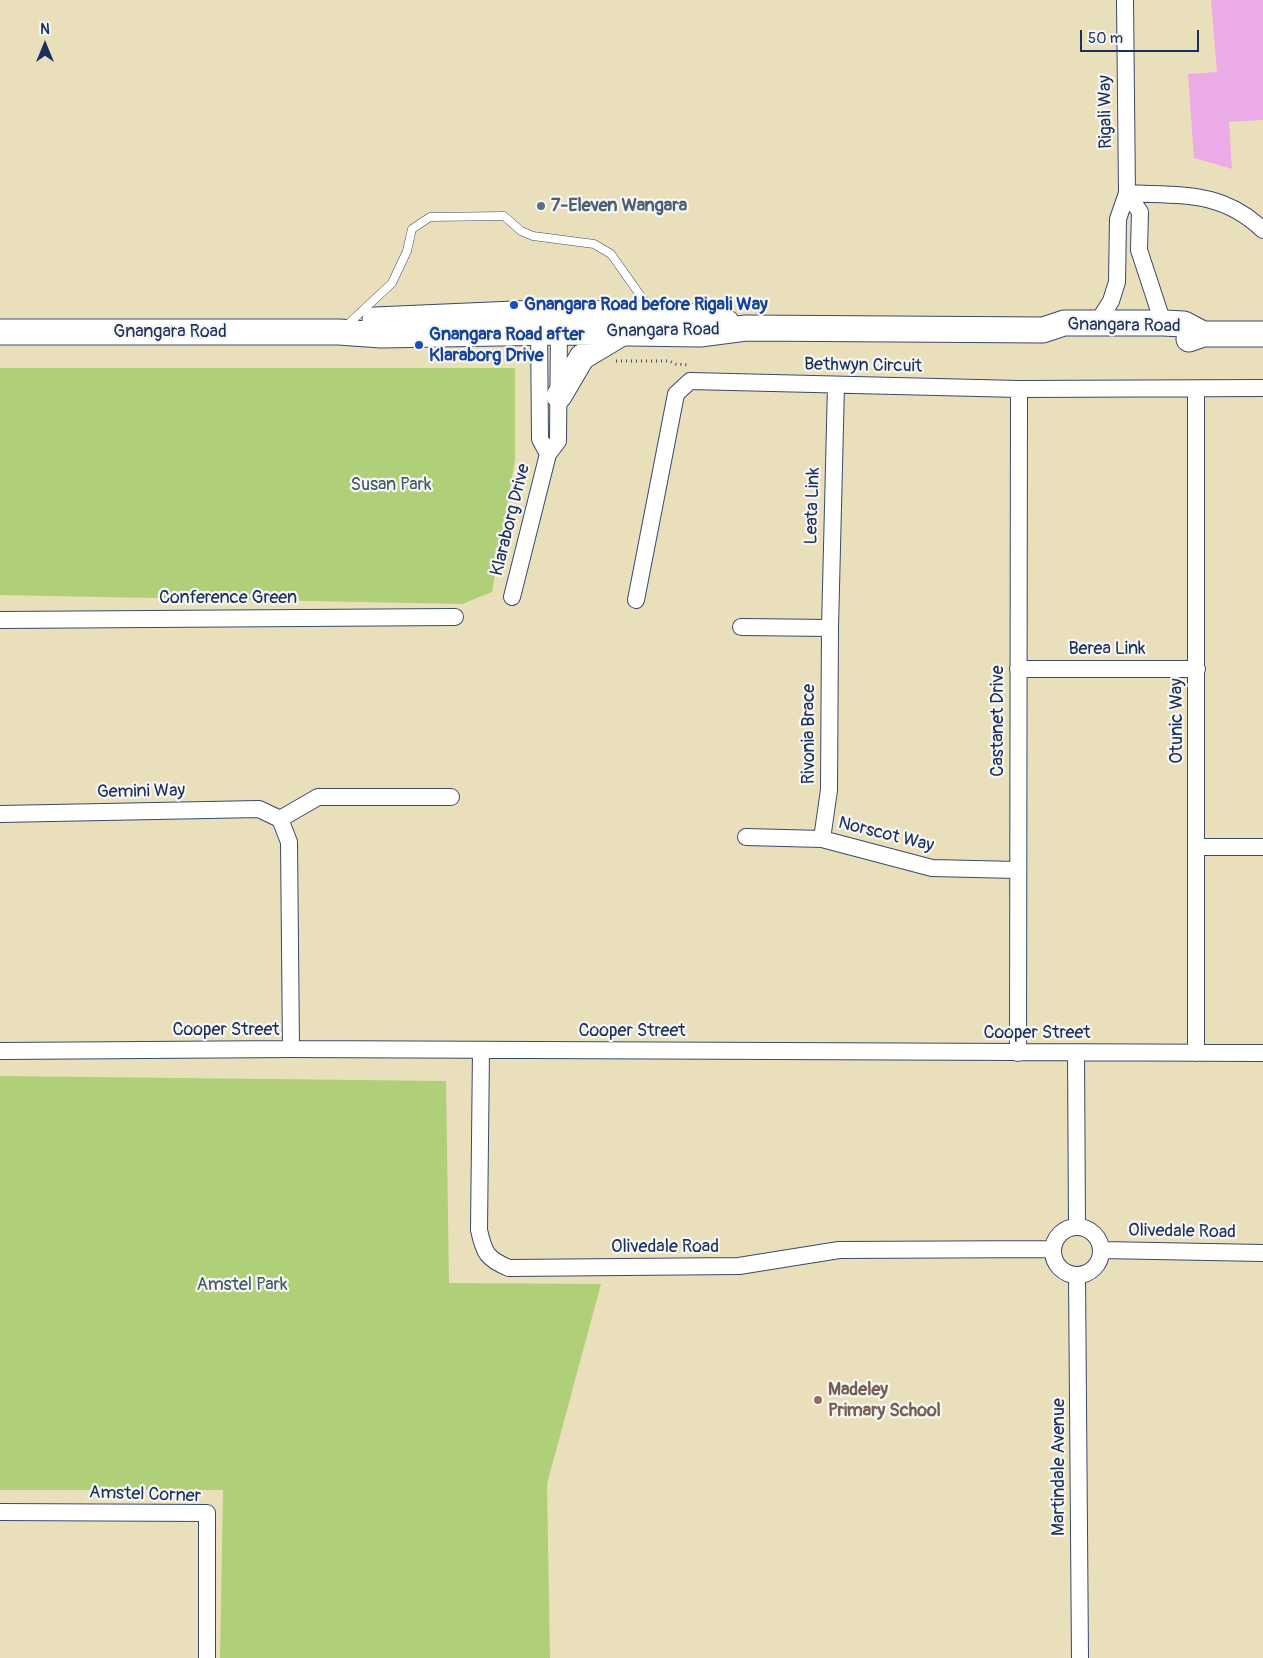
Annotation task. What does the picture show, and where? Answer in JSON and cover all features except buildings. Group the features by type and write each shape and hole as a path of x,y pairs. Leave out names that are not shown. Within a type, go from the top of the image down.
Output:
{"main road":[{"name":"Gnangara Road","path":"0,332 340,332 382,335 653,314 702,317 746,328"},
{"name":"Gnangara Road","path":"549,323 622,333 700,334 746,328 1043,330 1064,323 1163,323 1184,324 1203,334"},
{"name":"Gnangara Road","path":"1043,330 1066,340 1186,340 1203,334 1263,334"},
{"path":"559,396 582,357 622,333"}],"street":[{"name":"Rigali Way","path":"1098,323 1111,301 1117,282 1118,219 1127,193 1125,0"},
{"path":"1127,193 1206,198 1227,204 1248,216 1263,230"},
{"path":"1127,193 1140,212 1139,250 1163,323"},
{"name":"Klaraborg Drive","path":"512,597 548,454 558,441 559,396 549,323"},
{"name":"Klaraborg Drive","path":"548,454 540,440 549,323"},
{"name":"Bethwyn Circuit","path":"636,600 676,394 690,381 1019,390 1263,388"},
{"name":"Leata Link","path":"830,628 836,385"},
{"name":"Otunic Way","path":"1196,389 1196,1053"},
{"name":"Castanet Drive","path":"1018,1053 1019,390"},
{"name":"Conference Green","path":"0,620 455,617"},
{"path":"741,627 830,628"},
{"name":"Rivonia Brace","path":"822,839 829,790 830,628"},
{"name":"Berea Link","path":"1018,669 1197,669"},
{"path":"291,1049 289,842 280,819 318,797 451,797"},
{"name":"Gemini Way","path":"0,814 260,809 280,819"},
{"name":"Norscot Way","path":"746,837 822,839 932,868 1017,870"},
{"path":"1197,846 1263,847"},
{"name":"Cooper Street","path":"0,1051 291,1049 1263,1053"},
{"name":"Olivedale Road","path":"481,1050 479,1230 482,1246 492,1261 509,1268 740,1266 839,1250 1053,1249"},
{"path":"1076,1053 1077,1227"},
{"path":"1077,1227 1093,1233 1098,1239 1101,1250 1096,1266 1090,1272 1077,1275 1062,1270 1056,1263 1053,1249 1060,1234 1077,1227"},
{"name":"Olivedale Road","path":"1101,1250 1263,1253"},
{"name":"Martindale Avenue","path":"1077,1275 1080,1658"},
{"name":"Amstel Corner","path":"0,1512 207,1513 207,1658"}],"lane":[{"path":"340,332 392,283 406,251 412,229 430,217 456,215 504,216 521,231 533,236 594,244 611,254 653,314"}],"green space":[{"name":"Susan Park","path":"0,368 515,368 515,460 492,592 462,604 0,595"},
{"name":"Amstel Park","path":"0,1076 446,1081 449,1283 601,1284 547,1484 550,1658 220,1658 223,1490 0,1490"}],"place":[{"name":"7-Eleven Wangara","path":"541,206"},
{"name":"Gnangara Road before Rigali Way","path":"514,305"},
{"name":"Gnangara Road after Klaraborg Drive","path":"419,345"},
{"name":"Madeley Primary School","path":"818,1400"}]}
